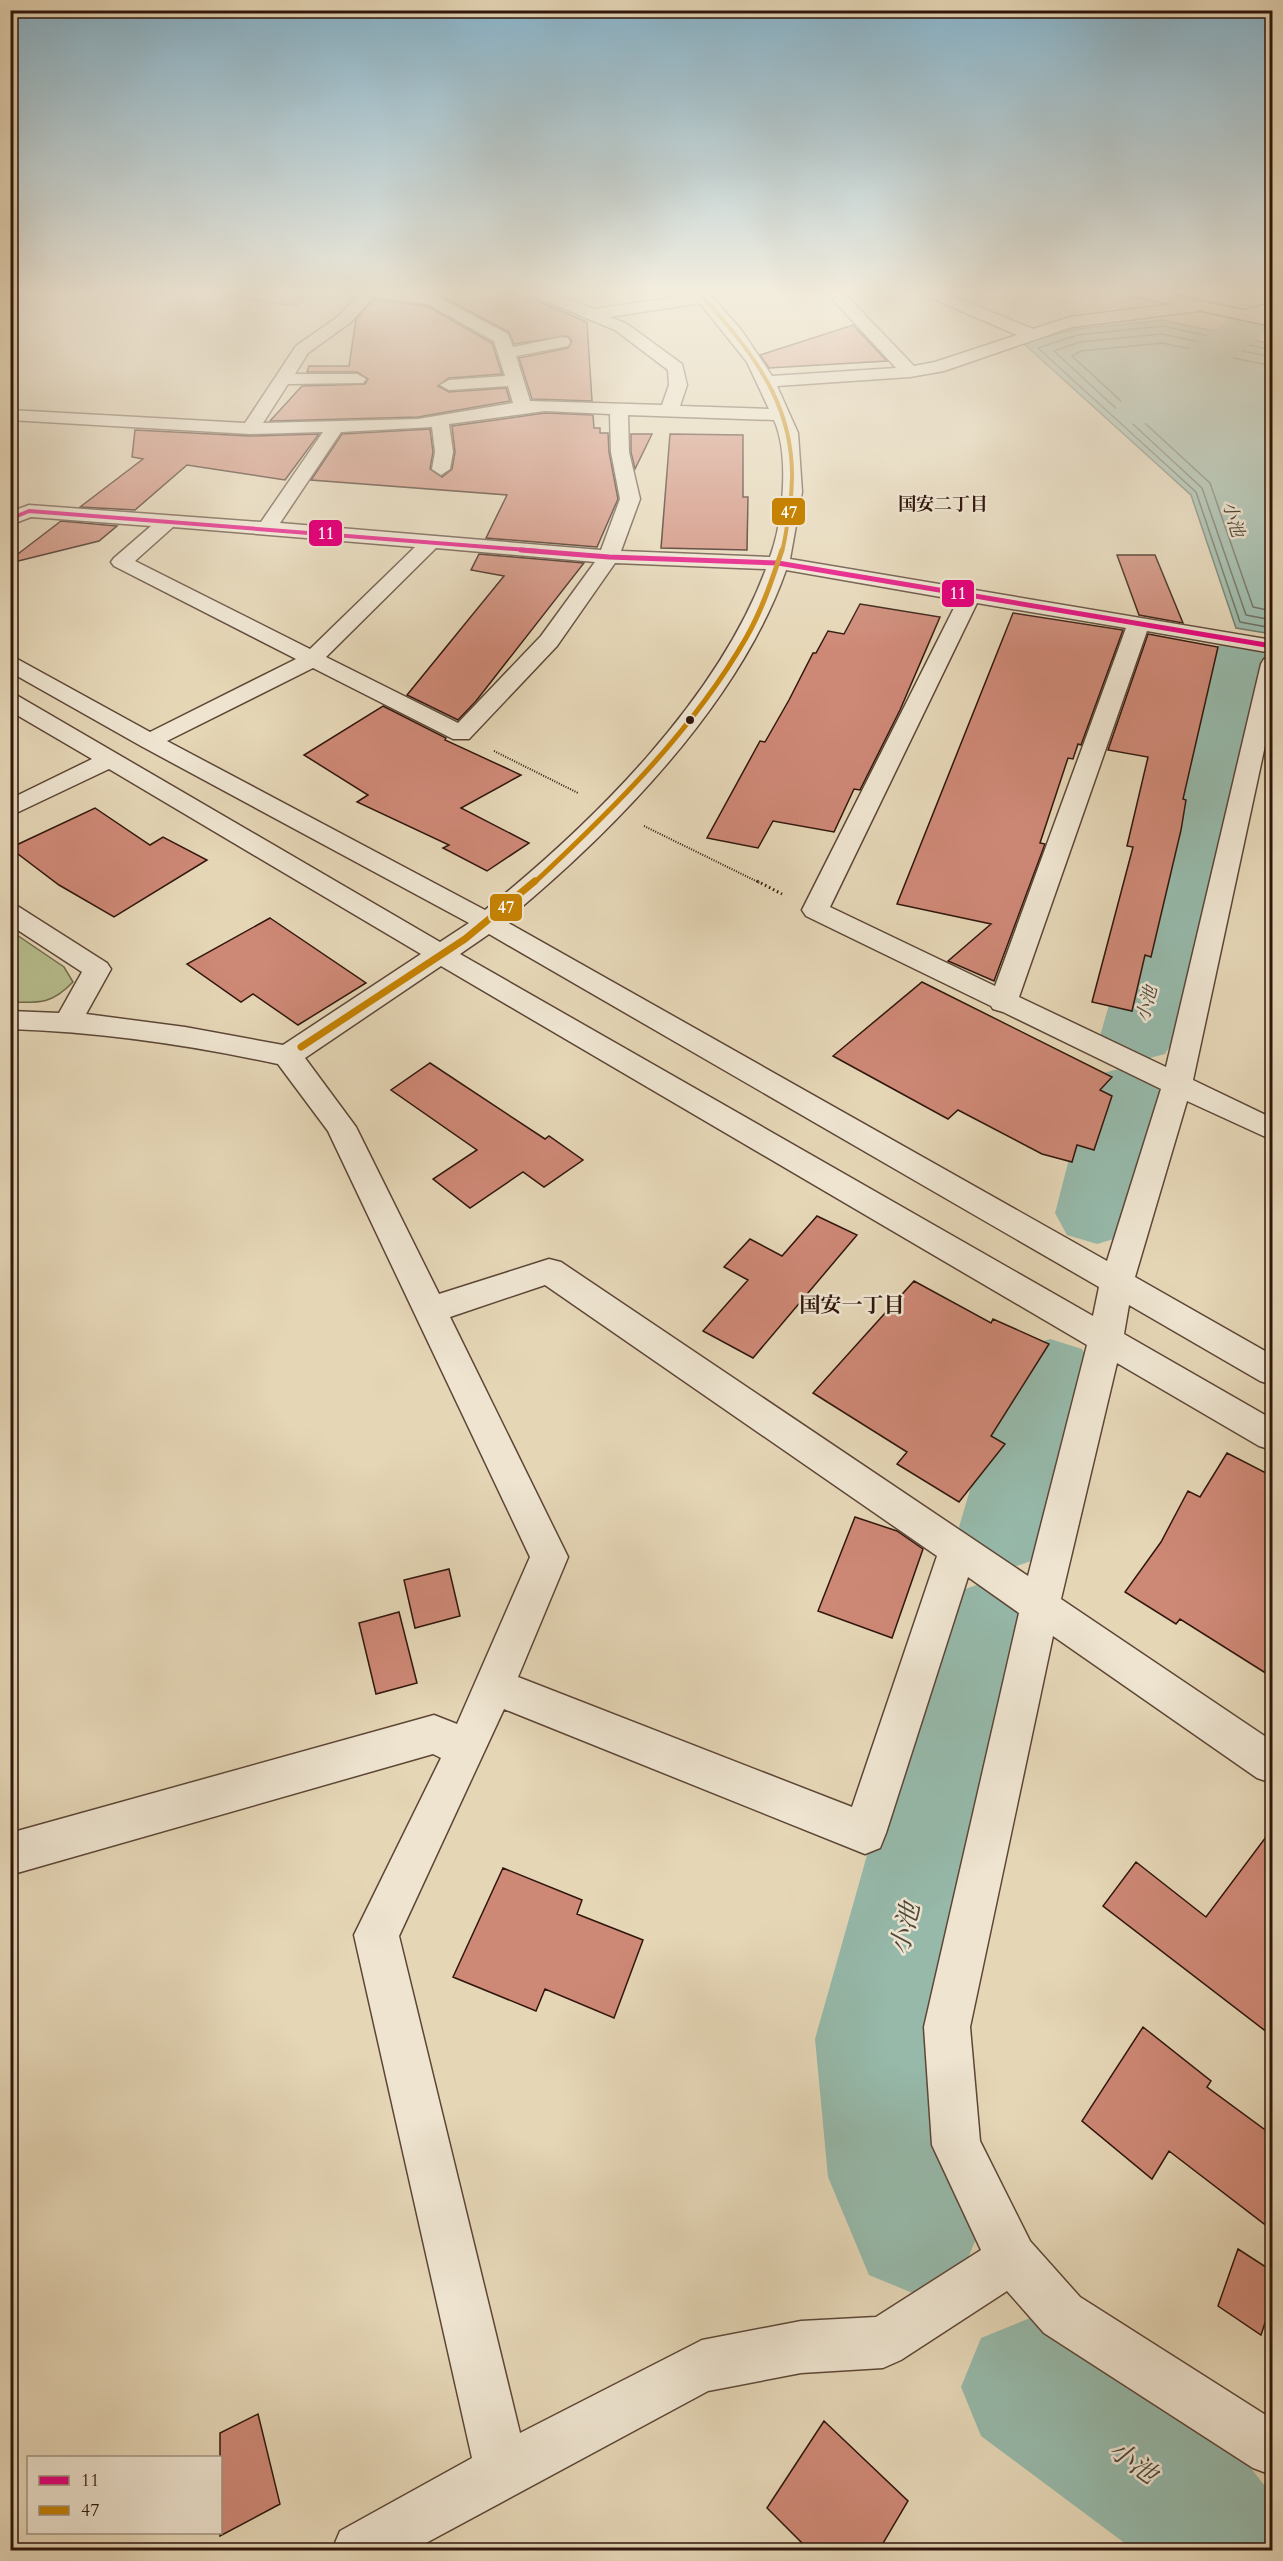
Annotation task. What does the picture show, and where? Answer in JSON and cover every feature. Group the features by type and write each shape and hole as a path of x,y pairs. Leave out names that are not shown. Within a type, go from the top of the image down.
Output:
{"street":[{"path":"250,429 262,412"},
{"path":"10,415 250,429 418,424 496,412"},
{"path":"168,521 121,562 461,734 549,641 609,557 630,499 620,452 619,412"},
{"path":"663,412 781,415"},
{"path":"288,1056 487,922 535,882 662,754 730,666 751,630 778,563 790,518 793,477 789,434 780,412"},
{"path":"440,421 444,452 441,469"},
{"path":"267,528 336,426"},
{"path":"10,519 29,512 267,528 609,557 778,563 1272,646"},
{"path":"149,741 311,660 430,543"},
{"path":"970,596 815,910 1272,1130"},
{"path":"1003,1002 1137,625"},
{"path":"10,662 149,741 487,922 1116,1284 1272,1371"},
{"path":"1272,664 1177,1085 1116,1284 1106,1339 1040,1606 947,2027 956,2145 1012,2259 1062,2315 1272,2449"},
{"path":"10,701 440,954 1272,1436"},
{"path":"10,809 109,760"},
{"path":"10,913 97,969 68,1021"},
{"path":"10,1020 68,1021 200,1036 288,1056 341,1127 549,1557 467,1749 376,1935 502,2471"},
{"path":"430,1310 549,1271 1272,1764"},
{"path":"494,1686 865,1833 958,1549"},
{"path":"10,1854 434,1734 467,1749"},
{"path":"359,2550 502,2471 702,2366 801,2348 882,2342 1012,2259"}],"green space":[{"path":"11,931 64,967 73,982 59,995 45,1001 11,1002"}],"water":[{"path":"1099,412 1272,412 1272,634 1236,628 1191,495"}],"building":[{"path":"279,412 450,412 418,417 270,421"},
{"path":"545,413 593,415 594,428 600,428 600,433 608,433 609,452 618,499 597,547 486,538 507,495 311,480 342,434 430,429 433,452 430,469 442,477 452,469 455,452 452,426"},
{"path":"135,430 250,436 319,434 285,480 187,465 135,510 80,507 143,459 132,457"},
{"path":"631,434 652,434 635,469 631,452"},
{"path":"670,434 743,435 743,497 748,497 747,550 661,548"},
{"path":"61,521 117,526 99,541 10,563 10,560"},
{"path":"479,554 584,563 476,701 458,720 407,695 504,576 471,570"},
{"path":"1117,555 1155,555 1183,623 1139,615"},
{"path":"860,604 940,617 900,710 860,790 854,789 834,832 773,821 758,848 707,838 760,741 765,742 813,653 816,653 828,631 844,634"},
{"path":"1013,613 1123,630 1081,745 1078,744 1073,759 1068,758 1040,843 1045,844 994,981 948,961 991,924 897,904"},
{"path":"1148,634 1218,647 1183,799 1186,800 1181,830 1151,957 1145,955 1132,1011 1092,1002 1133,847 1127,846 1148,757 1108,750"},
{"path":"383,706 446,738 445,740 521,775 461,808 529,843 487,871 443,848 449,845 357,802 368,795 304,755"},
{"path":"95,808 150,845 163,837 207,860 114,917 59,885 10,848"},
{"path":"270,918 366,983 298,1025 253,994 241,1002 187,964"},
{"path":"922,982 1112,1077 1100,1090 1112,1096 1094,1150 1077,1145 1072,1162 1042,1154 958,1110 948,1119 833,1056"},
{"path":"430,1063 545,1139 549,1136 583,1160 544,1187 523,1172 470,1208 433,1179 477,1150 391,1090"},
{"path":"817,1216 857,1235 753,1358 703,1331 748,1280 724,1267 750,1239 782,1256"},
{"path":"914,1281 991,1323 993,1319 1049,1344 991,1436 1005,1444 959,1502 897,1464 907,1452 813,1393"},
{"path":"1227,1453 1272,1476 1272,1677 1180,1619 1176,1624 1125,1592 1161,1542 1188,1491 1200,1497"},
{"path":"855,1517 897,1531 923,1549 892,1638 818,1611"},
{"path":"449,1569 460,1616 415,1628 404,1580"},
{"path":"399,1612 417,1683 376,1694 359,1623"},
{"path":"1272,1829 1272,2036 1103,1906 1136,1862 1206,1917"},
{"path":"503,1868 582,1900 577,1914 643,1940 614,2018 545,1989 536,2011 453,1977"},
{"path":"1143,2027 1211,2081 1207,2087 1272,2135 1272,2230 1169,2151 1152,2179 1082,2121"},
{"path":"1238,2249 1272,2271 1272,2302 1261,2335 1218,2306"},
{"path":"258,2414 280,2504 220,2536 222,2534 222,2456 220,2456 220,2433"},
{"path":"824,2421 908,2501 879,2550 809,2550 767,2508"}],"waterway":[{"name":"小池","path":"1138,1036 1238,658"},
{"name":"小池","path":"1097,1213 1125,1094"},
{"name":"小池","path":"1008,1527 1050,1375"},
{"name":"小池","path":"915,2229 892,2177 876,2039 982,1629"},
{"name":"小池","path":"1030,2387 1183,2498 1224,2550"}],"transit line":[{"name":"47","path":"301,1047 442,955 501,911 591,828 659,757 691,719 721,679 747,637 768,593 783,547 792,490 793,466 789,434 781,412"},
{"name":"11","path":"10,519 29,511 267,528 609,557 778,563 1272,646"}],"district":[{"name":"国安二丁目","path":"943,504"},
{"name":"国安一丁目","path":"852,1305"}]}
